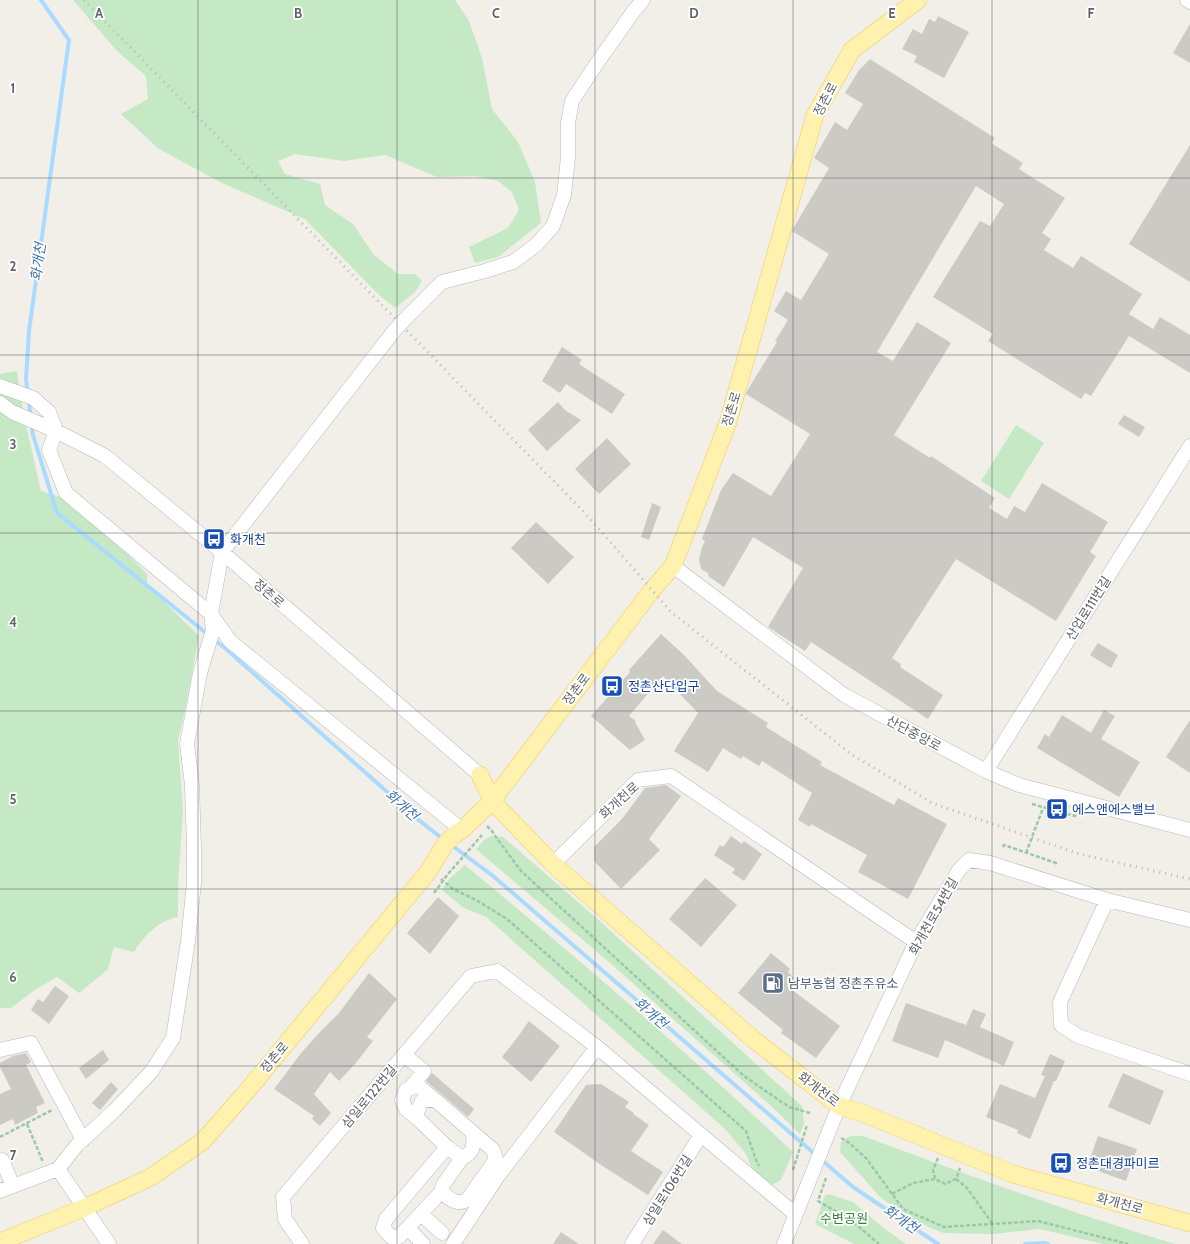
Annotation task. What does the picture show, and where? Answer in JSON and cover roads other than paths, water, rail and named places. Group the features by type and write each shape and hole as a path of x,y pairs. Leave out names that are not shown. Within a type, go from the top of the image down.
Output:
{"main road":[{"name":"정촌로","path":"0,1242 84,1208 151,1177 202,1141 246,1091 428,872 454,836 492,801 652,590 672,566 728,422 815,116 852,50 918,0"},
{"name":"정촌로","path":"480,775 492,801"},
{"name":"화개천로","path":"492,801 552,864 837,1112 862,1112 1013,1174 1190,1222"}],"street":[{"path":"0,1191 53,1171 77,1145 115,1110 151,1072 173,1038 188,941 194,883 192,785 187,744 200,673 213,630 211,614 222,552 394,331 442,282 486,272 513,262 536,245 553,226 564,195 568,157 568,123 572,101 599,60 643,0"},
{"path":"0,386 33,398 49,412 56,431 49,450 66,493 211,614 230,641 454,836"},
{"name":"정촌로","path":"0,403 12,412 56,431 106,456 222,552 480,775"},
{"name":"산업로111번길","path":"986,771 1190,446"},
{"name":"산단중앙로","path":"672,566 844,695 986,771 1019,785 1190,830"},
{"name":"화개천로","path":"552,864 638,780 671,776 916,942"},
{"name":"화개천로54번길","path":"795,1214 837,1112 916,942 959,870 969,860 990,863 1107,900 1190,920"},
{"path":"1107,900 1060,1002 1061,1025 1078,1036 1190,1074"},
{"name":"삼일로122번길","path":"302,1244 285,1219 283,1197 471,976 497,971 597,1047"},
{"path":"0,1050 31,1043 83,1140"},
{"path":"453,1244 498,1176 597,1047 795,1214 784,1244"},
{"path":"404,1055 424,1071 412,1087"},
{"path":"441,1192 453,1201 461,1203 467,1200 496,1159 493,1150 421,1088 415,1086 406,1090 402,1100 406,1109 447,1147 467,1153 479,1146 488,1146"},
{"path":"418,1119 416,1112 422,1101 434,1099"},
{"path":"447,1147 386,1219 383,1228 395,1240 441,1192 443,1185 474,1144 474,1133"},
{"name":"삼일로106번길","path":"632,1244 701,1135"},
{"path":"2,1160 14,1186"},
{"path":"53,1171 84,1208 109,1244"},
{"path":"421,1214 432,1234"},
{"path":"408,1228 432,1234"}],"waterway":[{"name":"화개천","path":"31,418 26,379 29,331 69,40 41,0"},
{"name":"화개천","path":"31,424 57,513 226,649 420,821 444,840"},
{"name":"화개천","path":"450,844 493,876 853,1187 938,1244"},
{"name":"화개천","path":"1025,1244 1048,1244"}],"railway":[{"path":"84,0 585,513 671,612 851,754 932,803 1079,854 1190,879"}],"place":[{"name":"화개천","path":"214,539"},
{"name":"정촌산단입구","path":"612,686"},
{"name":"에스앤에스밸브","path":"1057,809"},
{"name":"남부농협 정촌주유소","path":"773,983"},
{"name":"정촌대경파미르","path":"1061,1163"}],"park label":[{"name":"수변공원","path":"844,1218"}]}
